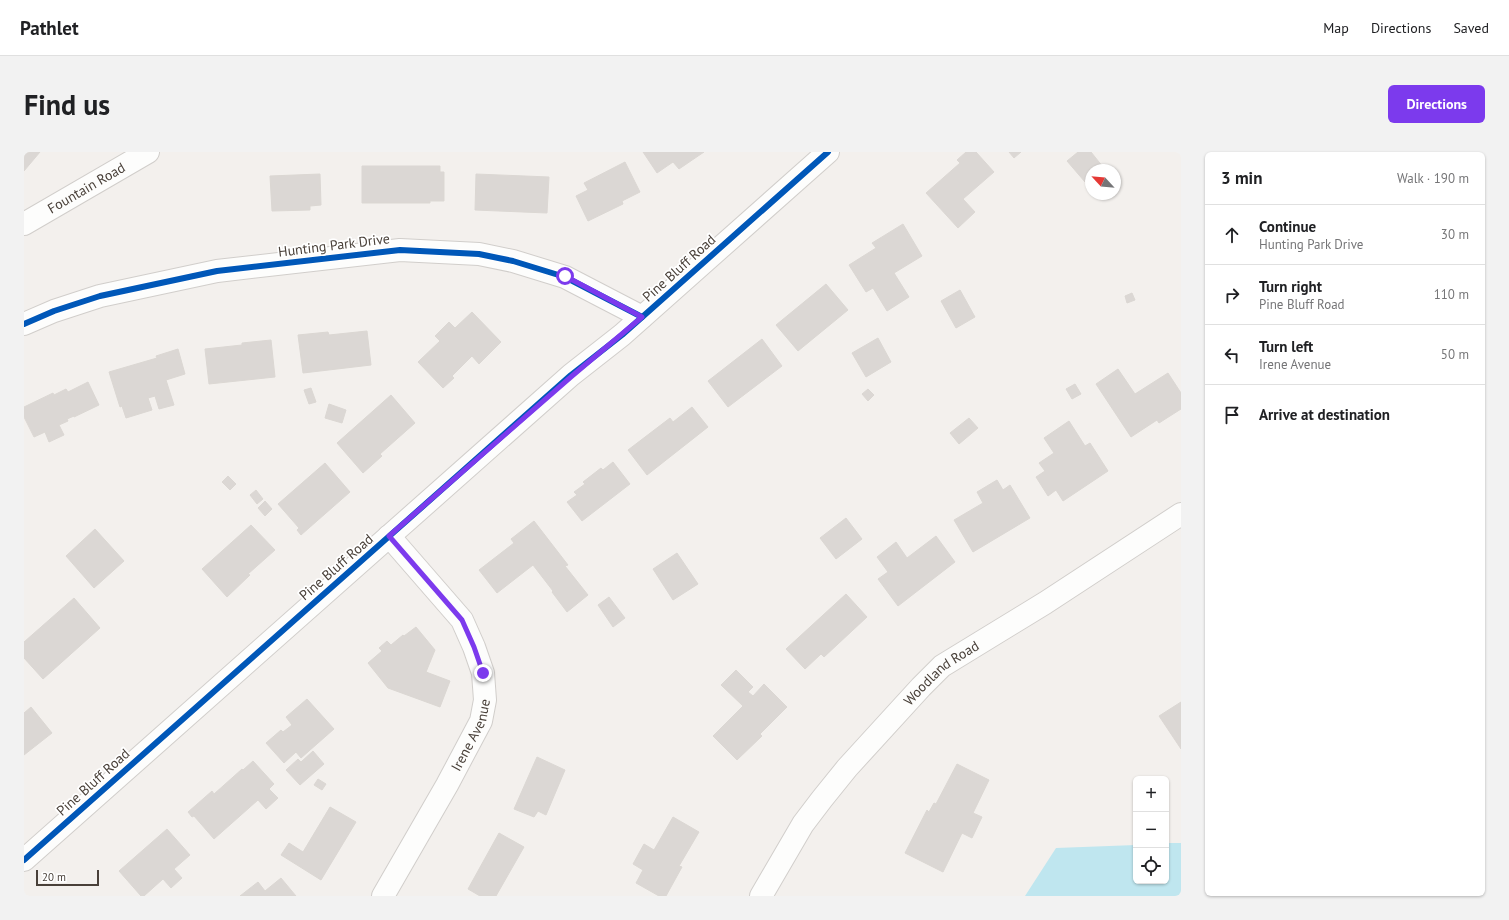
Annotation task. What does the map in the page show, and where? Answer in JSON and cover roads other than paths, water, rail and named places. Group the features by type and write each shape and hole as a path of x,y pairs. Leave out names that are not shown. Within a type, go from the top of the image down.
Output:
{"street":[{"name":"Fountain Road","path":"24,224 148,152"},
{"name":"Pine Bluff Road","path":"24,860 389,536 572,376 642,317 828,152"},
{"name":"Hunting Park Drive","path":"24,324 100,296 217,271 400,250 479,254 513,261 565,276 642,317"},
{"name":"Woodland Road","path":"761,896 803,824 822,799 847,768 942,666 1045,603 1181,514"},
{"name":"Irene Avenue","path":"383,896 447,785 481,721 485,700 483,673 474,647 462,620 389,536"}],"water":[{"path":"1169,843 1181,843 1181,896 1025,896 1056,848 1133,845 1133,884 1169,884"}]}
